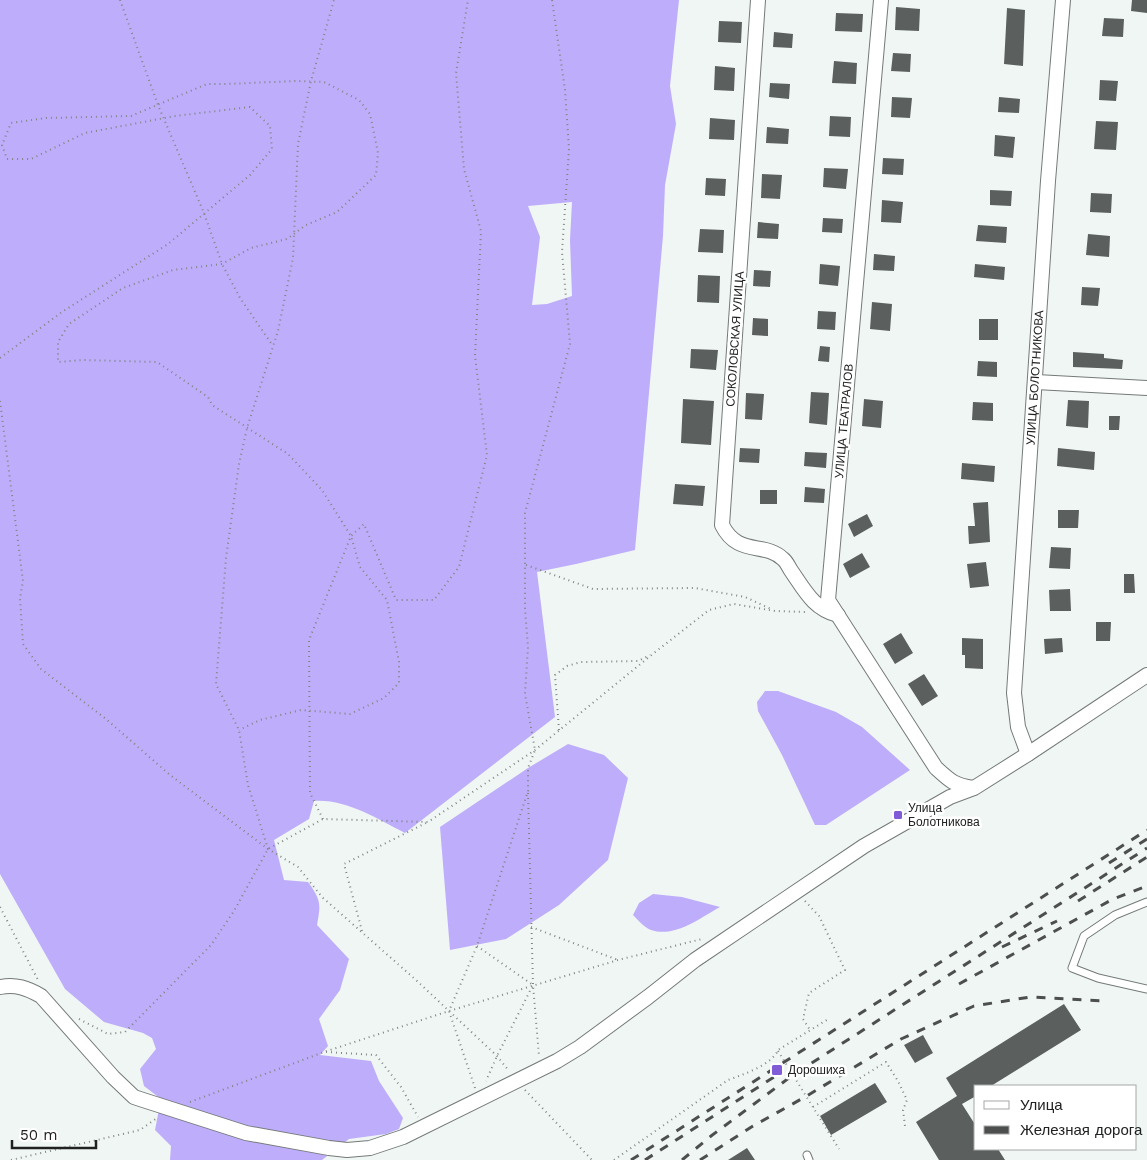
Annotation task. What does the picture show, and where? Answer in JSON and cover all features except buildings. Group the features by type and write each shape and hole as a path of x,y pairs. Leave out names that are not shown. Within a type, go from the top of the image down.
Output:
{"street":[{"name":"СОКОЛОВСКАЯ УЛИЦА","path":"758,0 722,525 727,534 739,544 772,553 783,559 813,603 833,614"},
{"name":"УЛИЦА ТЕАТРАЛОВ","path":"881,0 828,600 833,614 936,768 949,781 957,785 974,788"},
{"name":"УЛИЦА БОЛОТНИКОВА","path":"1028,754 1018,727 1014,693 1048,182 1063,0"},
{"path":"1036,382 1147,388"},
{"path":"0,988 10,985 26,988 41,996 113,1077 134,1097 169,1110 246,1133 347,1150 382,1145 557,1062 580,1047 695,960 864,846 950,797 974,788 1147,675"}],"lane":[{"path":"1147,902 1115,916 1084,936 1072,968 1098,978 1147,989"}],"path":[{"path":"120,0 163,118 204,214 222,264 240,298 273,346"},
{"path":"268,849 248,786 239,730 216,684 226,558 239,464 247,428 278,331 293,258 298,144 311,82 334,0"},
{"path":"323,819 310,793 309,640 351,536 364,524 396,600 434,600 458,568 487,455 475,356 481,231 464,168 456,73 468,0"},
{"path":"540,1070 533,985 531,927 528,768 535,750 525,694 528,647 525,609 525,513 570,344 562,252 570,149 565,90 552,0"},
{"path":"0,358 62,312 168,244 250,175 272,149 270,126 250,107 163,118 85,133 31,160 7,159 2,145 11,123 46,118 131,116 207,84 296,81 324,82 359,100 370,114 378,153 376,175 337,212 306,225 287,239 251,248 222,264 173,270 123,288 69,324 58,342 58,362 84,360 157,362 208,397 212,406 288,454 322,490 351,536 360,567 387,600 399,662 399,683 384,698 350,714 302,710 260,720 239,730"},
{"path":"0,401 24,581 20,598 23,644 41,669 106,719 170,775 268,849 298,867 322,897 362,931 497,1056 516,1081 592,1160"},
{"path":"526,565 593,589 695,588 745,597 774,611"},
{"path":"362,931 344,864 428,822 535,750 654,652 709,610 734,604 774,611 833,614"},
{"path":"559,730 555,675 567,666 581,662 638,661 654,652"},
{"path":"478,1100 449,1011 477,946 528,791"},
{"path":"74,1016 108,1034 125,1032 212,945 234,911 268,849 323,819 428,822"},
{"path":"804,900 819,916 845,970 809,993 803,1019 810,1030"},
{"path":"0,907 48,1003"},
{"path":"531,927 618,960"},
{"path":"187,1103 324,1052 449,1011 618,960 706,938"},
{"path":"477,946 533,985"},
{"path":"478,1100 497,1056 533,985"},
{"path":"614,1160 728,1080 749,1073 776,1056 778,1050 830,1018"},
{"path":"778,1050 839,1148"},
{"path":"324,1052 376,1055 401,1087 424,1126"},
{"path":"813,1107 886,1062 907,1100 903,1110 905,1126"},
{"path":"11,1160 140,1130 169,1110"}],"shaded area":[{"path":"0,0 679,0 670,86 676,124 665,185 663,236 635,550 537,572 555,717 405,833 373,816 350,807 326,801 314,801 309,819 274,840 284,880 308,882 319,902 317,925 349,959 340,990 319,1019 328,1046 320,1055 371,1061 379,1081 403,1118 399,1129 386,1134 349,1139 322,1160 170,1160 171,1146 155,1130 161,1099 144,1086 140,1069 156,1049 152,1038 143,1033 104,1022 65,989 0,874","holes":["572,202 570,240 572,296 547,304 532,305 540,237 528,206"]},
{"path":"765,691 778,691 836,712 862,727 910,770 826,825 815,825 782,755 758,711 757,702"},
{"path":"568,744 604,755 628,778 608,860 559,905 506,939 450,950 440,827 528,768"},
{"path":"653,894 682,897 720,907 687,926 660,932 649,929 633,915 639,903"}],"railway":[{"path":"631,1160 1147,830"},
{"path":"1109,863 1147,839"},
{"path":"682,1160 793,1075 1147,848"},
{"path":"1078,901 1147,857"},
{"path":"959,984 1113,899 1147,886"},
{"path":"1002,947 1057,921"},
{"path":"700,1160 753,1126 901,1039 974,1006 1030,997 1106,1001"},
{"path":"645,1160 774,1077"}],"place":[{"name":"Улица Болотникова","path":"898,815"},
{"name":"Дорошиха","path":"777,1070"}]}
